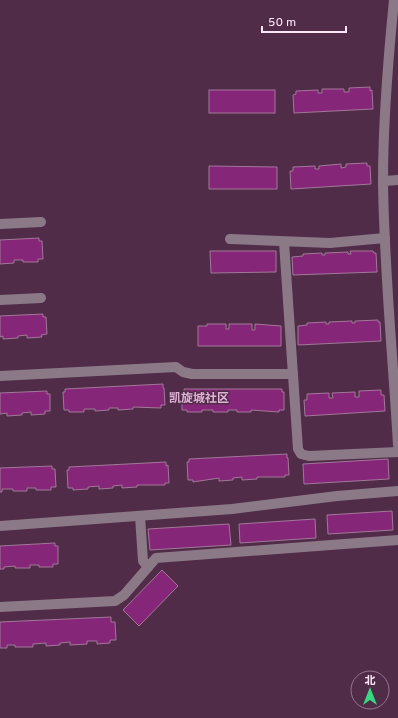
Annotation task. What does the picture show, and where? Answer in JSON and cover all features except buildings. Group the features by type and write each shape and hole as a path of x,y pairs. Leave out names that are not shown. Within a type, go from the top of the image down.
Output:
{"lane":[{"path":"394,0 387,62 383,181 385,238 394,306 398,443"},
{"path":"383,181 398,180"},
{"path":"0,224 41,222"},
{"path":"230,239 330,243 385,238"},
{"path":"284,242 298,449 301,454 309,456 398,452"},
{"path":"0,300 41,298"},
{"path":"0,376 176,367 183,372 192,374 293,374"},
{"path":"0,526 232,509 337,496 398,491"},
{"path":"140,516 143,561 148,567"},
{"path":"0,607 115,602 124,595 156,558 398,540"}],"district":[{"name":"凯旋城社区","path":"199,399"}]}
